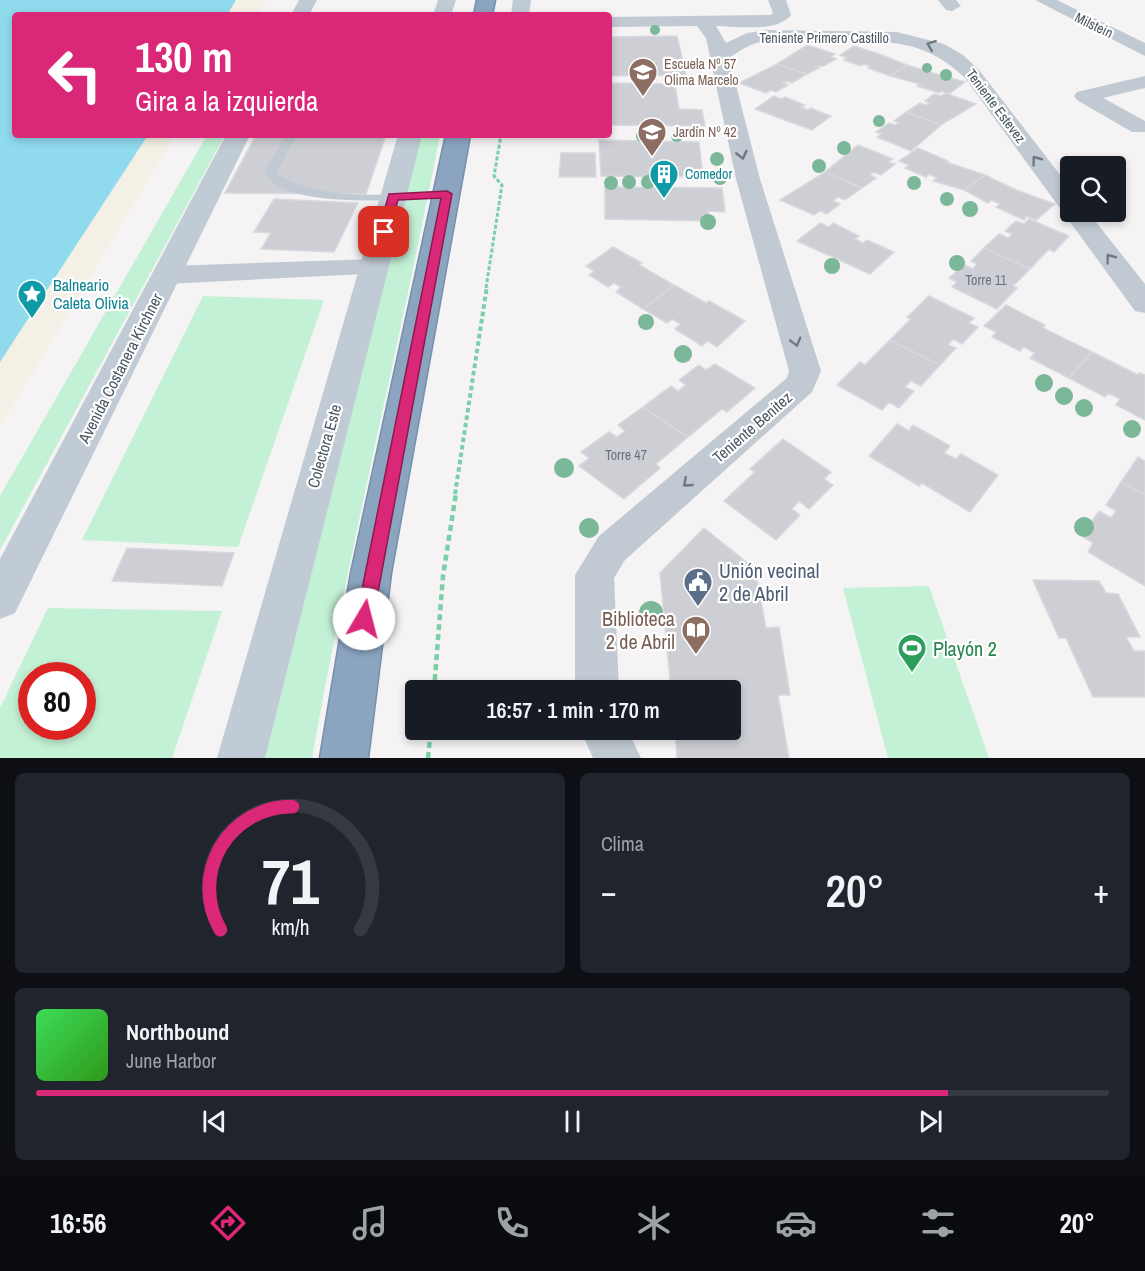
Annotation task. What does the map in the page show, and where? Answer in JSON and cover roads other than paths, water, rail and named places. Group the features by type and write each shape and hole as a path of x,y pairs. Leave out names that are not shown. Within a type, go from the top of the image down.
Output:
{"highway":[{"path":"344,758 371,573 457,138"}],"street":[{"name":"Milstein","path":"1044,0 1145,50"},
{"name":"Teniente Primero Castillo","path":"712,38 766,20 780,7"},
{"name":"Teniente Primero Castillo","path":"612,22 712,38 899,37"},
{"name":"Teniente Estevez","path":"899,37 923,42 961,60 1060,191"},
{"name":"Teniente Benitez","path":"597,680 594,575 612,548 801,384 805,371 748,179 712,38"},
{"path":"1140,127 1084,96 1142,85"},
{"name":"Avenida Costanera Kirchner","path":"0,600 236,138"},
{"name":"Colectora Este","path":"241,758 409,138"},
{"path":"1083,222 1145,304"},
{"path":"168,275 374,267"},
{"path":"608,740 618,758"}],"lane":[{"path":"290,138 271,171 273,177 288,187 332,195 393,197 447,194"}],"water":[{"name":"Balneario Caleta Olivia","path":"0,0 236,0 229,12 12,12 12,138 146,138 0,362"}],"place":[{"name":"Escuela Nº 57 Olima Marcelo","path":"643,98"},
{"name":"Jardín Nº 42","path":"652,158"},
{"name":"Comedor","path":"664,200"},
{"name":"Balneario Caleta Olivia","path":"32,320"},
{"name":"Unión vecinal 2 de Abril","path":"698,608"},
{"name":"Biblioteca 2 de Abril","path":"696,656"},
{"name":"Playón 2","path":"912,674"}]}
